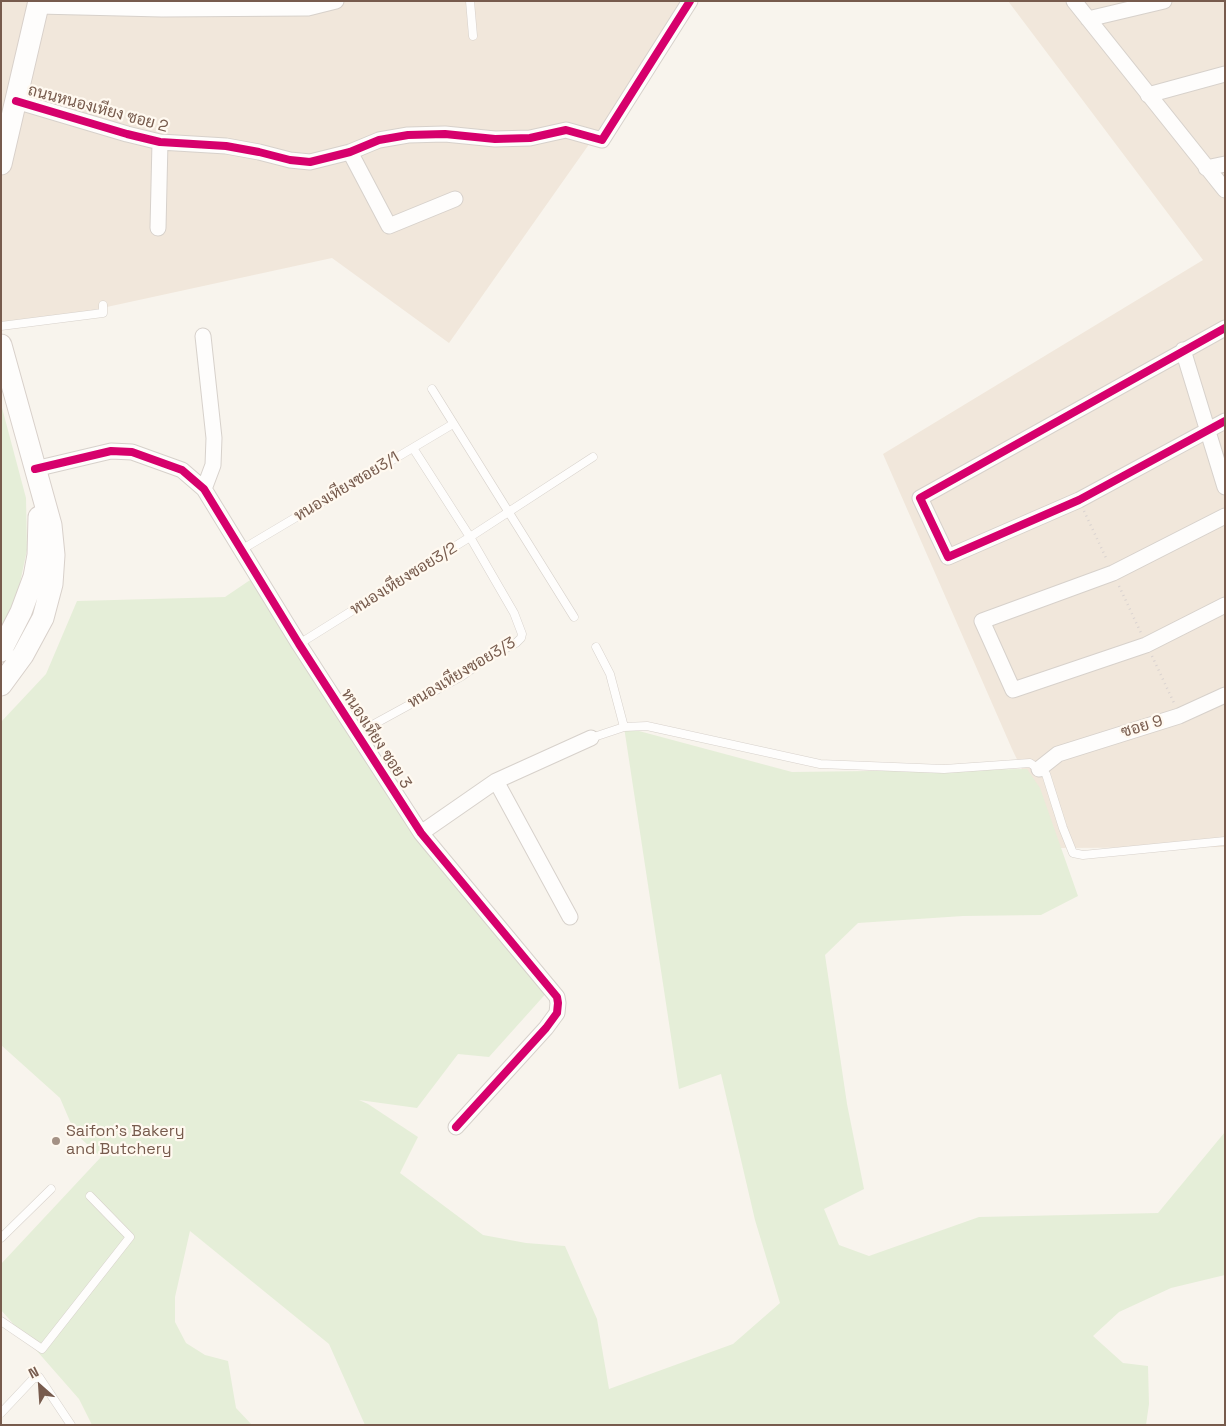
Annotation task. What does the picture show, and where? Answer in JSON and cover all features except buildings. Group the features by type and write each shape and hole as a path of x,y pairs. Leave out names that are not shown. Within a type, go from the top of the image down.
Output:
{"main road":[{"path":"1,164 38,4"},
{"path":"1,345 51,525 54,555 52,584 43,618 24,655 3,679"},
{"path":"1,651 22,612 34,576 38,555 40,489"}],"street":[{"path":"38,4 162,9 307,4 336,1"},
{"name":"ถนนหนองเหียง ซอย 2","path":"16,101 126,134 160,142 226,146 290,160 310,162 350,152 379,140 408,135 445,134 495,139 530,138 566,130 602,140 690,1"},
{"path":"1074,1 1225,190"},
{"path":"1088,19 1164,1"},
{"path":"1148,95 1225,74"},
{"path":"158,228 160,142"},
{"path":"350,152 389,226 455,199"},
{"path":"1206,168 1225,164"},
{"path":"1225,328 920,498 948,557 1079,500 1225,421"},
{"path":"203,336 214,438 213,465 204,489"},
{"path":"1183,350 1225,487"},
{"name":"หนองเหียง ซอย 3","path":"36,468 111,451 132,452 182,470 204,489 299,644 421,833 557,997 557,1013 546,1028 456,1127"},
{"path":"1225,516 1113,573 982,621 1013,690 1146,645 1225,605"},
{"name":"ซอย 9","path":"1039,769 1058,754 1180,716 1225,695"},
{"path":"421,833 496,781 591,738"},
{"path":"496,781 570,917"}],"lane":[{"path":"470,1 473,36"},
{"path":"1,326 103,313 103,305"},
{"path":"432,389 574,617"},
{"name":"หนองเหียงซอย3/1","path":"241,550 453,424"},
{"path":"413,448 470,537"},
{"name":"หนองเหียงซอย3/2","path":"299,644 593,457"},
{"name":"หนองเหียงซอย3/3","path":"356,734 462,676 487,658 516,643 521,638 522,634 514,612 470,537"},
{"path":"596,647 610,674 624,727"},
{"path":"591,738 624,727 647,726 820,764 944,769 1030,763 1046,774 1073,853 1083,855 1225,841"},
{"path":"1,1238 51,1189"},
{"path":"1,1321 42,1349 130,1237 90,1196"},
{"path":"1,1413 34,1378 39,1377 71,1425"}],"path":[{"path":"1079,500 1180,716"}],"shaded area":[{"path":"1,1 690,1 449,343 332,258 1,330"},
{"path":"1008,1 1225,1 1225,847 1060,848 1012,749 883,454 1203,260"}],"green space":[{"path":"1,404 26,498 27,550 17,597 1,633"},
{"path":"256,576 429,842 550,989 489,1057 458,1054 417,1108 359,1100 418,1137 400,1173 483,1235 526,1243 565,1246 597,1319 609,1389 733,1344 780,1303 755,1220 721,1074 679,1089 624,727 792,772 1027,769 1040,788 1078,896 1041,915 963,916 858,923 825,955 847,1104 864,1189 824,1209 839,1245 869,1256 979,1217 1158,1213 1225,1132 1225,1275 1171,1288 1119,1312 1093,1336 1123,1363 1148,1366 1149,1404 1146,1425 365,1425 329,1344 190,1231 175,1297 175,1322 186,1343 205,1355 228,1361 236,1408 252,1425 92,1425 79,1399 1,1310 1,1264 101,1157 75,1133 60,1098 1,1045 1,722 46,674 77,601 225,597"}],"cycle path":[{"path":"16,101 160,142 226,146 290,160 310,162 350,152 379,140 408,135 445,134 495,139 530,138 566,130 602,140 690,1"},
{"path":"1225,328 920,498 948,557 1079,500 1225,421"},
{"path":"35,469 111,451 132,452 182,470 204,489 299,644 421,833 557,997 557,1013 546,1028 456,1127"}],"place":[{"name":"Saifon's Bakery and Butchery","path":"56,1141"}]}
